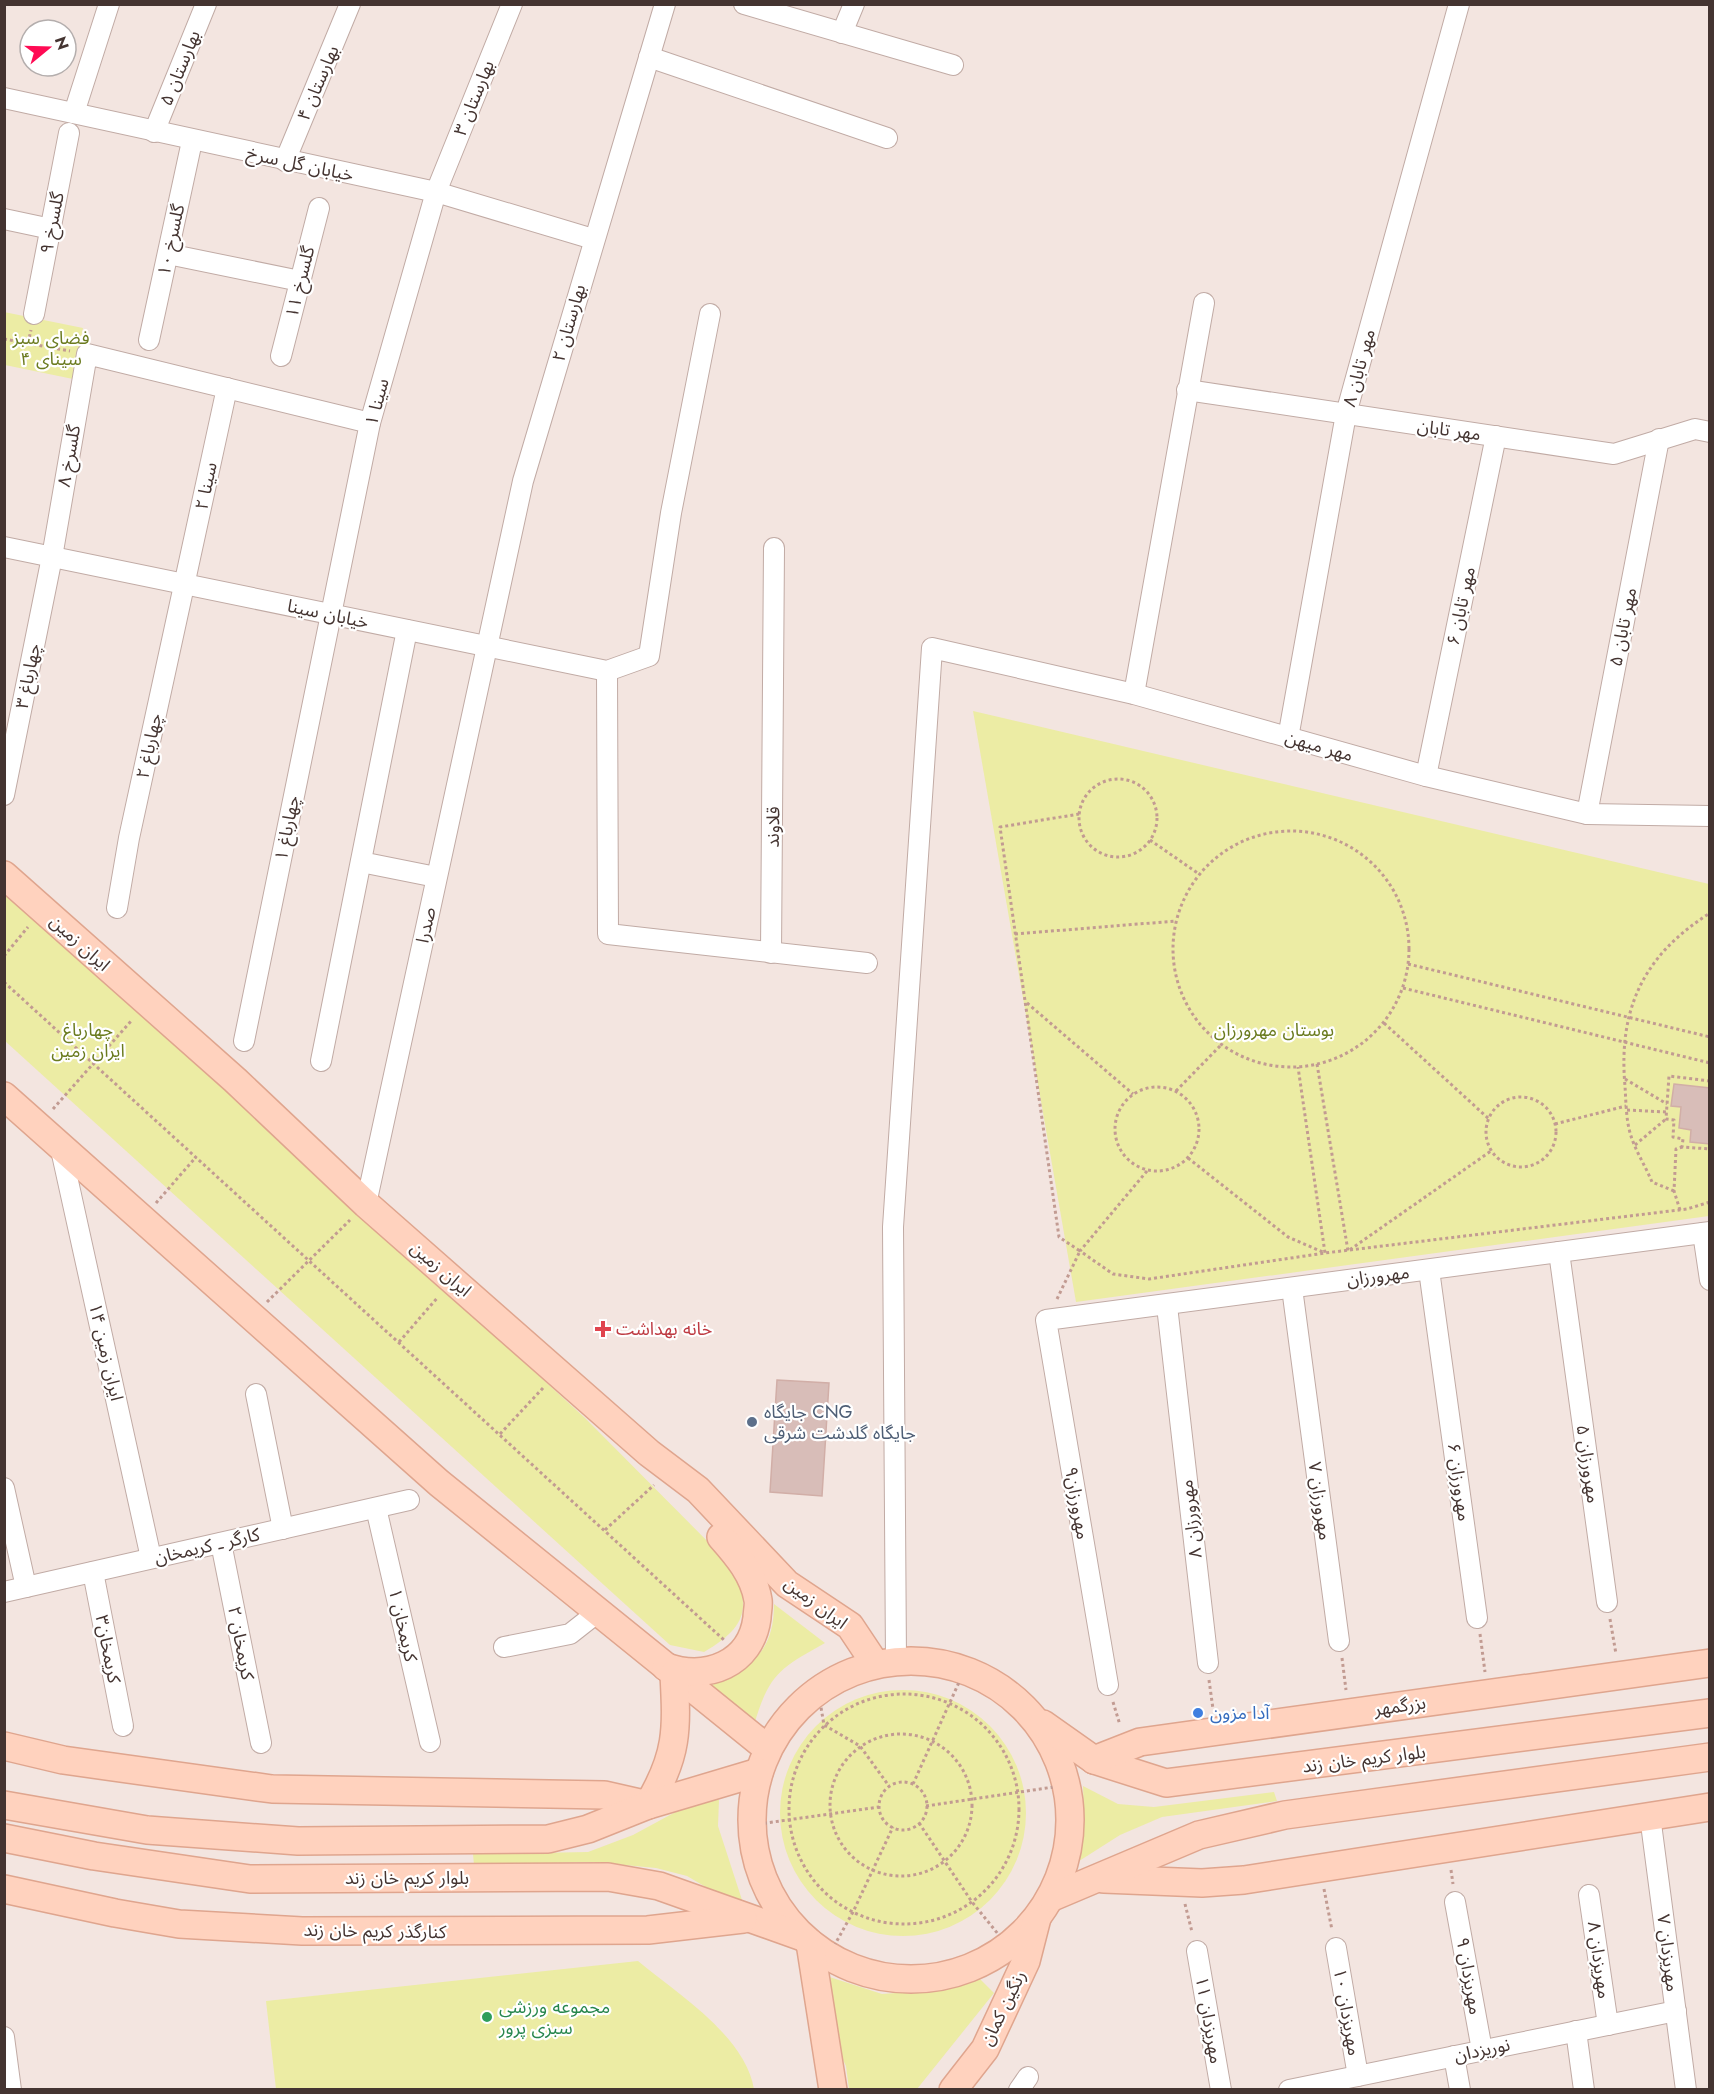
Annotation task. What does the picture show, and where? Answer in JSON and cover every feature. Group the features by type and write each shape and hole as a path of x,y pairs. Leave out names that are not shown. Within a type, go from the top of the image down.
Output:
{"main road":[{"name":"ایران زمین","path":"4,875 148,1003 366,1204 649,1453 698,1490 787,1584 850,1626 885,1661"},
{"path":"4,1096 439,1483 670,1670 764,1760"},
{"path":"649,1453 742,1561 759,1601 755,1632 741,1655 722,1668 702,1672 670,1670"},
{"path":"833,2090 814,1946 776,1905 766,1886 759,1867 752,1825 753,1798 764,1760 781,1726 798,1707 818,1690 885,1661 965,1669 995,1684 1034,1718 1054,1750 1067,1785 1071,1824 1065,1862 1044,1908"},
{"name":"بزرگمهر","path":"1094,1760 1140,1742 1710,1663"},
{"path":"4,1746 63,1760 272,1789 604,1795 648,1805 667,1774 675,1743 670,1670"},
{"name":"بلوار کریم خان زند","path":"1034,1718 1094,1760 1166,1783 1710,1713"},
{"path":"1044,1908 1100,1879 1199,1835 1285,1815 1710,1757"},
{"name":"بلوار کریم خان زند","path":"4,1805 147,1830 298,1841 421,1842 548,1839 588,1829 764,1760"},
{"path":"1100,1879 1179,1882 1244,1880 1710,1808"},
{"name":"بلوار کریم خان زند","path":"4,1838 94,1856 250,1879 608,1877 659,1886 749,1918 814,1946 857,1970 888,1978 920,1980 952,1975 981,1964 1008,1947 1044,1908"},
{"name":"کنارگذر کریم خان زند","path":"4,1889 179,1924 302,1931 648,1930 749,1918"},
{"name":"رنگین کمان","path":"952,2090 985,2049 1026,1961 1044,1908"}],"street":[{"path":"74,113 109,4"},
{"name":"بهارستان ۵","path":"154,132 206,4"},
{"name":"بهارستان ۴","path":"285,161 350,4"},
{"name":"بهارستان ۳","path":"436,192 512,4"},
{"name":"بهارستان ۲","path":"486,646 523,481 593,239 617,170 665,4"},
{"path":"842,33 854,4"},
{"name":"مهر تابان ۸","path":"1288,738 1346,414 1459,4"},
{"path":"745,5 953,65"},
{"path":"649,57 887,138"},
{"name":"خیابان گل سرخ","path":"4,99 436,192 593,239"},
{"name":"گلسرخ ۹","path":"34,314 69,133"},
{"name":"گلسرخ ۱۰","path":"149,340 192,141"},
{"name":"سینا ۱","path":"330,615 370,423 436,192"},
{"name":"گلسرخ ۱۱","path":"281,356 319,208"},
{"path":"4,219 51,229"},
{"path":"168,254 300,281"},
{"path":"1134,694 1204,303"},
{"path":"710,314 671,513 649,656 607,671 608,934 867,963"},
{"path":"87,354 370,423"},
{"name":"گلسرخ ۸","path":"52,557 87,354"},
{"name":"سینا ۲","path":"184,585 227,388"},
{"name":"مهر تابان","path":"1187,390 1614,454 1695,429 1710,432"},
{"name":"مهر تابان ۶","path":"1426,776 1496,436"},
{"name":"مهر تابان ۵","path":"1587,814 1659,439"},
{"name":"خیابان سینا","path":"4,547 607,671"},
{"name":"قلاوند","path":"771,953 775,702 774,548"},
{"name":"چهارباغ ۳","path":"4,795 52,557"},
{"name":"چهارباغ ۲","path":"117,908 129,838 184,585"},
{"name":"چهارباغ ۱","path":"244,1041 330,615"},
{"path":"321,1061 406,630"},
{"name":"صدرا","path":"366,1204 486,646"},
{"name":"مهر میهن","path":"885,1661 893,1227 932,648 1134,694 1426,776 1587,814 1710,816"},
{"path":"361,861 436,877"},
{"name":"ایران زمین ۱۴","path":"60,1145 151,1558"},
{"path":"1706,1233 1710,1280"},
{"name":"مهرورزان","path":"1046,1320 1167,1306 1706,1233"},
{"name":"مهرورزان ۵","path":"1559,1252 1607,1602"},
{"name":"مهرورزان ۶","path":"1429,1270 1478,1618"},
{"name":"مهرورزان ۷","path":"1292,1288 1339,1641"},
{"name":"مهرورزان ۸","path":"1167,1306 1208,1663"},
{"name":"مهرورزان۹","path":"1046,1320 1108,1685"},
{"path":"256,1394 283,1529"},
{"path":"4,1488 26,1587"},
{"name":"کارگر ـ کریمخان","path":"4,1592 409,1500"},
{"name":"کریمخان ۱","path":"376,1508 430,1742"},
{"name":"کریمخان ۲","path":"221,1543 261,1743"},
{"name":"کریمخان۳","path":"93,1572 123,1726"},
{"path":"504,1647 570,1634 598,1612"},
{"name":"مهریزدان ۷","path":"1650,1816 1686,2090"},
{"name":"مهریزدان ۸","path":"1589,1894 1608,2025"},
{"name":"مهریزدان ۹","path":"1455,1902 1482,2050"},
{"name":"مهریزدان ۱۰","path":"1336,1948 1358,2076"},
{"name":"مهریزدان ۱۱","path":"1197,1951 1221,2090"},
{"name":"نوریزدان","path":"1289,2090 1676,2011"},
{"path":"1576,2031 1584,2090"},
{"path":"4,2037 11,2090"},
{"path":"1454,2056 1460,2090"}],"path":[{"path":"4,339 87,354"},
{"path":"1112,779 1137,783 1147,792 1156,815 1155,828 1150,840 1130,855 1105,854 1085,839 1079,814 1082,802 1099,783 1112,779"},
{"path":"1079,814 1000,827 1059,1237 1113,1274 1149,1279 1325,1253 1680,1210 1709,1203"},
{"path":"1288,830 1321,834 1352,847 1379,869 1398,897 1408,930 1408,964 1403,988 1383,1023 1364,1042 1342,1056 1298,1067 1271,1065 1245,1058 1222,1044 1202,1026 1186,1003 1177,977 1173,949 1176,921 1185,897 1199,874 1224,851 1254,836 1288,830"},
{"path":"1150,840 1199,874"},
{"path":"4,956 43,909"},
{"path":"1674,1191 1652,1182 1631,1136 1624,1078 1626,1043 1632,1000 1652,963 1682,930 1710,913"},
{"path":"1015,934 1176,921"},
{"path":"1408,964 1710,1037"},
{"path":"4,982 741,1655"},
{"path":"1403,988 1710,1063"},
{"path":"39,1126 148,1003"},
{"path":"1027,1003 1133,1094"},
{"path":"1383,1023 1489,1119"},
{"path":"1176,1091 1222,1044"},
{"path":"1317,1064 1348,1251"},
{"path":"1298,1067 1325,1253"},
{"path":"1666,1119 1669,1076 1710,1081"},
{"path":"1624,1078 1667,1104"},
{"path":"1154,1087 1176,1091 1187,1099 1199,1122 1195,1148 1188,1158 1169,1170 1148,1171 1134,1166 1124,1157 1117,1144 1114,1130 1116,1116 1133,1094 1154,1087"},
{"path":"1524,1097 1544,1106 1555,1124 1556,1135 1548,1155 1529,1166 1508,1165 1491,1151 1487,1140 1489,1119 1503,1102 1524,1097"},
{"path":"1555,1124 1627,1108 1666,1113"},
{"path":"1635,1144 1666,1119 1674,1120 1673,1137 1683,1139 1682,1147"},
{"path":"1680,1210 1674,1191 1676,1149 1682,1147 1710,1149"},
{"path":"1348,1251 1491,1151"},
{"path":"143,1219 196,1157"},
{"path":"1188,1158 1288,1237 1325,1253"},
{"path":"1046,1320 1080,1251 1148,1171"},
{"path":"252,1317 366,1204"},
{"path":"399,1342 453,1280"},
{"path":"500,1434 558,1372"},
{"path":"605,1530 667,1473"},
{"path":"1607,1602 1619,1675"},
{"path":"1478,1618 1488,1694"},
{"path":"1339,1641 1349,1714"},
{"path":"1208,1663 1215,1732"},
{"path":"913,1784 965,1669"},
{"path":"1108,1685 1127,1747"},
{"path":"818,1690 824,1725"},
{"path":"917,1694 949,1702 975,1718 996,1739 1011,1765 1018,1794 1018,1825 1010,1855 994,1881 972,1902 944,1917 914,1924 883,1922 853,1912 829,1896 810,1875 796,1849 789,1821 790,1794 796,1769 807,1745 824,1725 852,1705 883,1695 917,1694"},
{"path":"824,1725 860,1746 889,1786"},
{"path":"896,1733 918,1736 932,1741 956,1760 967,1779 972,1800 969,1826 958,1848 945,1861 917,1874 893,1876 873,1870 849,1855 836,1835 831,1814 831,1788 840,1767 860,1746 874,1738 896,1733"},
{"path":"905,1782 913,1784 924,1794 926,1806 919,1823 906,1829 893,1827 884,1821 879,1807 883,1791 889,1786 905,1782"},
{"path":"926,1806 1067,1785"},
{"path":"752,1825 879,1807"},
{"path":"919,1823 972,1902 1008,1947"},
{"path":"814,1946 853,1912 893,1827"},
{"path":"1448,1847 1455,1902"},
{"path":"1319,1867 1336,1948"},
{"path":"1179,1882 1197,1951"}],"green space":[{"name":"فضای سبز سینای ۴","path":"4,312 83,328 73,379 5,365"},
{"name":"بوستان مهرورزان","path":"973,711 1709,884 1709,1216 1076,1302"},
{"name":"چهارباغ ایران زمین","path":"4,886 585,1418 732,1566 742,1594 743,1606 737,1625 729,1634 704,1652 670,1645 5,1041"},
{"path":"774,1604 825,1643 797,1659 778,1674 765,1694 754,1725 708,1687 736,1673 756,1657 764,1647 773,1621"},
{"path":"903,1690 927,1692 950,1699 961,1704 990,1726 1012,1755 1017,1766 1024,1789 1026,1813 1024,1837 1017,1860 1012,1871 990,1900 961,1922 950,1927 927,1934 903,1936 879,1934 856,1927 845,1922 816,1900 794,1871 789,1860 782,1837 780,1813 782,1789 789,1766 794,1755 816,1726 845,1704 856,1699 879,1692"},
{"path":"1083,1786 1118,1804 1154,1807 1274,1792 1277,1801 1162,1817 1120,1835 1076,1863 1084,1822"},
{"path":"705,1796 719,1800 718,1826 743,1903 716,1893 687,1876 656,1868 592,1862 474,1865 473,1854 588,1852 633,1835"},
{"name":"مجموعه ورزشی سبزی پرور","path":"638,1961 708,2017 724,2034 738,2051 748,2070 754,2089 276,2089 266,2001"},
{"path":"814,1972 882,1994 923,1991 980,1979 994,1993 917,2089 849,2089 846,2066 805,1983"}],"building":[{"path":"1674,1084 1710,1088 1710,1144 1690,1142 1691,1130 1679,1128 1681,1107 1671,1106"},
{"path":"777,1380 829,1383 822,1496 770,1492"}],"place":[{"name":"خانه بهداشت","path":"603,1329"},
{"name":"جایگاه CNG جایگاه گلدشت شرقی","path":"752,1422"},
{"name":"آدا مزون","path":"1198,1713"},
{"name":"مجموعه ورزشی سبزی پرور","path":"487,2017"}]}
